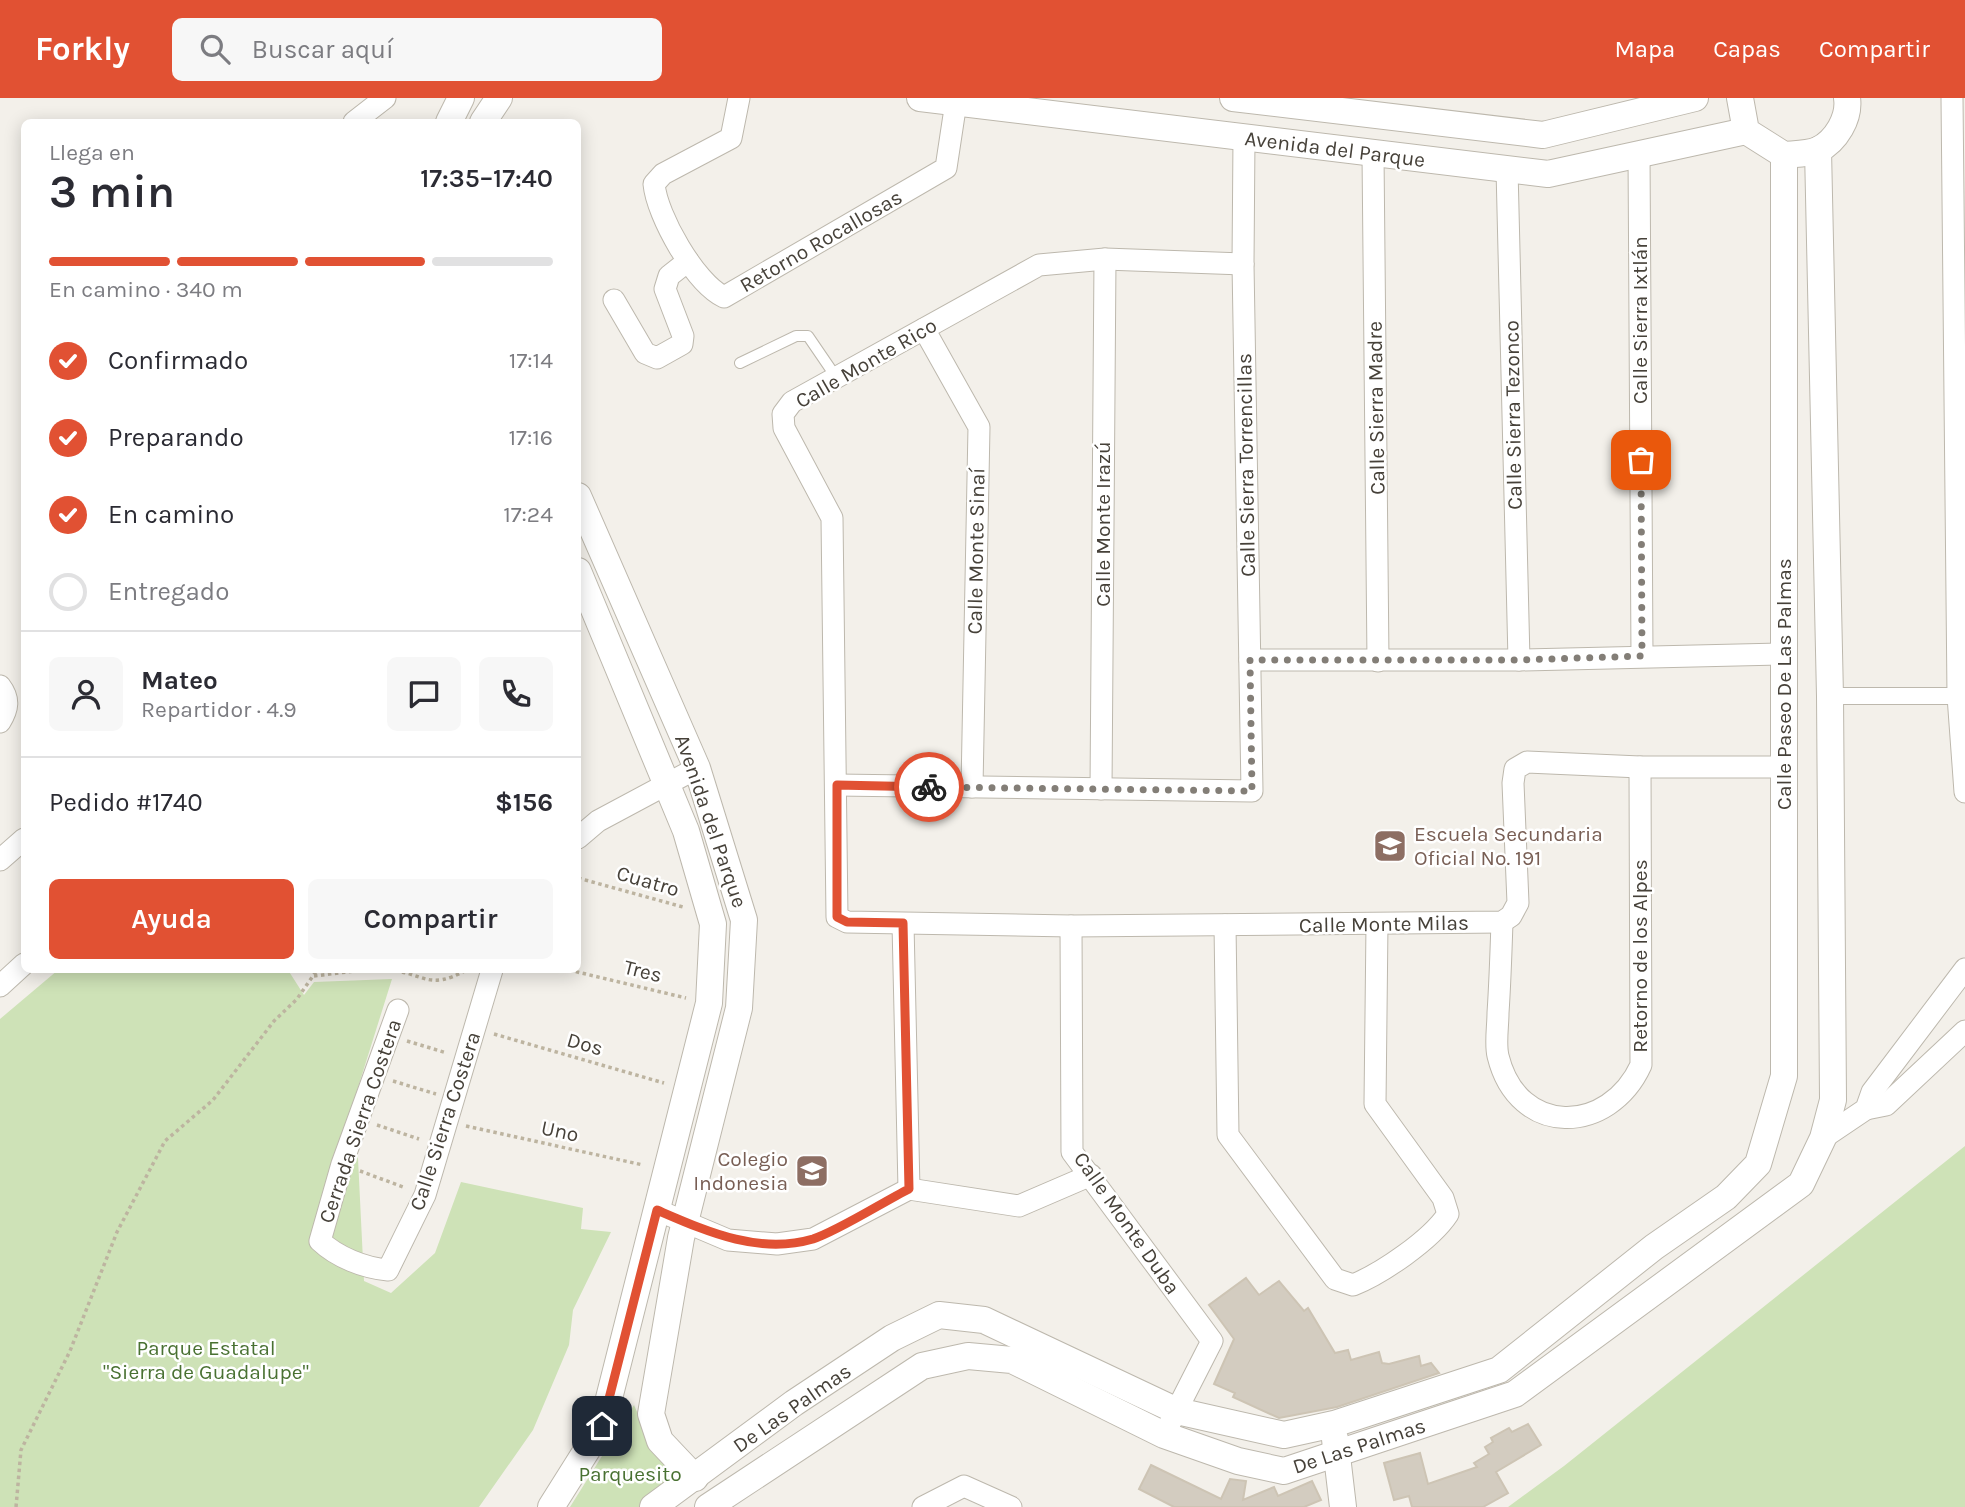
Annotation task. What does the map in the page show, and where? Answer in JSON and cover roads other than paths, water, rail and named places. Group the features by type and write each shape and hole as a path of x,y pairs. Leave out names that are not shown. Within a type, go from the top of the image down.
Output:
{"street":[{"path":"358,119 385,98"},
{"path":"450,119 461,98"},
{"path":"485,119 499,98"},
{"name":"Retorno Rocallosas","path":"740,98 732,138 663,174 654,184 656,199 688,261 713,292 724,297 946,168 956,102"},
{"name":"Avenida del Parque","path":"920,98 1548,174 1746,131"},
{"name":"Avenida del Parque","path":"1233,98 1543,135 1695,98"},
{"path":"1740,98 1746,131 1784,155 1818,150 1839,133 1848,107 1847,98"},
{"path":"1952,98 1961,549 1958,696 1965,792"},
{"name":"Calle Sierra Torrencillas","path":"1101,789 1252,791 1243,264 1244,138"},
{"name":"Calle Paseo De Las Palmas","path":"1818,150 1830,696 1833,1100 1823,1138"},
{"name":"Calle Sierra Ixtlán","path":"1639,153 1642,656"},
{"name":"Calle Sierra Madre","path":"1373,154 1378,661"},
{"name":"Calle Paseo De Las Palmas","path":"1726,1197 1758,1164 1784,1076 1784,155"},
{"name":"Calle Sierra Tezonco","path":"1507,169 1519,660"},
{"name":"Calle Monte Rico","path":"837,917 832,518 784,428 783,414 792,402 1039,265 1105,259 1243,264"},
{"name":"Calle Monte Irazú","path":"1101,789 1105,259"},
{"path":"614,300 645,353 657,358 682,344 683,336 665,289 670,276 688,261"},
{"name":"Calle Monte Sinaí","path":"924,329 979,427 972,787"},
{"name":"Avenida del Parque","path":"581,503 697,768 744,920 739,1008 685,1222 651,1414 660,1441 695,1478"},
{"name":"Avenida del Parque","path":"551,1507 602,1426 709,1003 713,924 686,831 581,578"},
{"path":"1250,660 1519,660 1783,654"},
{"path":"0,687 6,693 4,716"},
{"path":"1830,696 1958,696"},
{"path":"1502,922 1511,916 1518,903 1513,783 1516,769 1527,762 1640,767 1784,767"},
{"name":"Retorno de los Alpes","path":"1502,922 1498,1055 1511,1086 1531,1107 1562,1120 1585,1118 1611,1104 1631,1087 1641,1065 1640,767"},
{"path":"581,835 598,821 666,782 697,768"},
{"path":"837,785 1101,789"},
{"path":"0,860 21,842"},
{"name":"Calle Monte Milas","path":"837,917 847,922 1071,926 1502,922"},
{"path":"903,923 909,1189"},
{"path":"1225,925 1228,1135 1335,1279 1353,1285 1367,1279 1438,1228 1448,1214 1443,1198 1375,1104 1377,924"},
{"name":"Calle Monte Duba","path":"1071,926 1072,1152 1091,1174 1212,1341 1177,1411"},
{"path":"0,986 21,967"},
{"path":"1866,1110 1872,1092 1965,970"},
{"name":"Calle Sierra Costera","path":"388,1270 425,1195 491,973"},
{"name":"Cerrada Sierra Costera","path":"388,1270 375,1269 332,1252 320,1241 342,1164 398,1010"},
{"path":"1823,1138 1866,1110 1886,1105 1965,1031"},
{"name":"De Las Palmas","path":"717,1499 922,1366 968,1356 1012,1360 1164,1435 1238,1461 1284,1471 1335,1455 1515,1394 1801,1184 1823,1138"},
{"path":"657,1210 728,1240 777,1244 813,1239 909,1189 1019,1206 1091,1174"},
{"name":"De Las Palmas","path":"653,1507 794,1404 892,1338 939,1315 984,1320 1177,1411 1284,1435 1334,1424 1499,1370 1654,1247 1726,1197"},
{"path":"1499,1370 1515,1394"},
{"path":"794,1404 816,1434"},
{"path":"1164,1435 1177,1411"},
{"path":"1334,1424 1335,1455 1343,1507"},
{"path":"923,1507 964,1486 1011,1507"}],"lane":[{"path":"740,363 796,336 807,337 836,377"}],"place":[{"name":"Escuela Secundaria Oficial No. 191","path":"1390,846"},
{"name":"Colegio Indonesia","path":"812,1171"}],"park label":[{"name":"Parque Estatal \"Sierra de Guadalupe\"","path":"206,1360"},
{"name":"Parquesito","path":"630,1474"}]}
